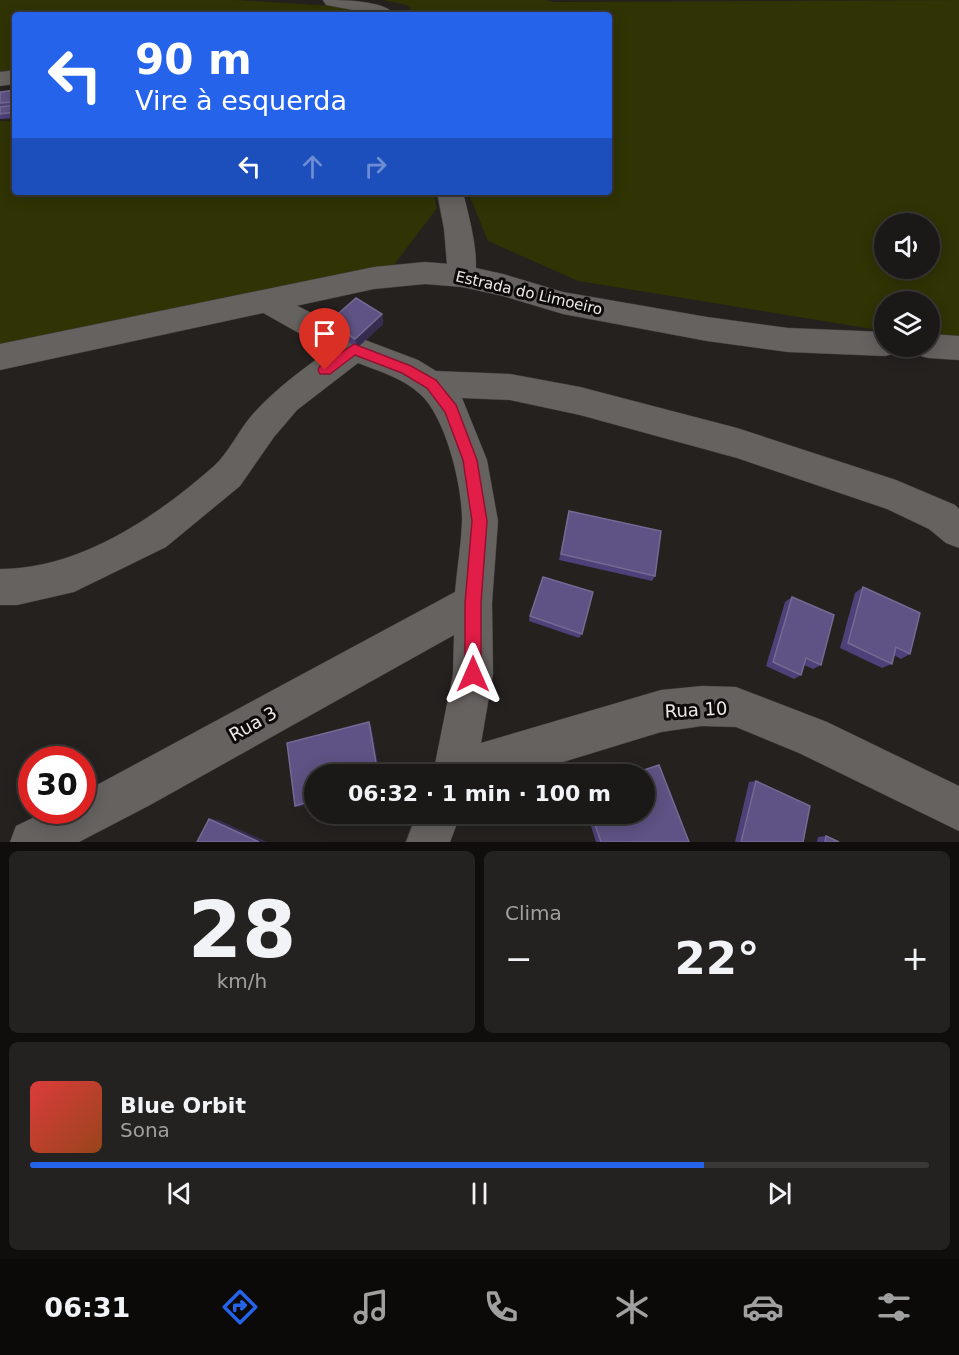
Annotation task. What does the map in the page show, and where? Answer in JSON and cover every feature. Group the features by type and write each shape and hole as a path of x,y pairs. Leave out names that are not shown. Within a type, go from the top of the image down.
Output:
{"street":[{"path":"334,0 358,4 378,12"},
{"path":"451,195 458,229 462,276"},
{"name":"Estrada do Limoeiro","path":"0,357 374,278 425,273 462,276 503,285 563,303 708,329 788,340 874,344"},
{"path":"268,302 354,349 407,369 431,384 451,409 470,460 480,521 473,603 473,674 456,764"},
{"path":"940,347 959,348"},
{"path":"0,587 17,587 74,574 153,535 228,475 262,427 286,400 354,349"},
{"path":"431,384 510,387 580,401 725,439 897,496 942,517 959,531"},
{"name":"Rua 3","path":"32,842 135,789 473,603"},
{"name":"Rua 10","path":"485,764 662,711 702,706 736,707 812,738 959,809"},
{"path":"428,842 435,824"}],"green space":[{"path":"0,0 237,0 349,7 355,12 12,12 12,70 0,71"},
{"path":"383,0 546,0 552,2 959,0 959,336 940,337 940,291 874,291 874,329 578,281 488,241 469,195 612,195 612,12 413,12 407,5"},
{"path":"0,121 12,121 12,195 434,195 437,208 394,265 0,344"}],"building":[{"path":"12,90 12,102 0,103 0,92"},
{"path":"12,105 12,112 0,114 0,107"},
{"path":"356,298 382,314 355,339 329,322"},
{"path":"569,511 661,531 655,576 561,554"},
{"path":"543,577 593,592 582,634 530,616"},
{"path":"863,587 920,613 910,654 896,647 892,664 848,643"},
{"path":"792,597 834,615 821,665 806,658 801,675 773,662"},
{"path":"369,722 376,764 304,764 304,803 295,806 287,743"},
{"path":"659,765 689,842 601,842 595,824 655,824 655,766"},
{"path":"756,781 810,806 803,842 741,842"},
{"path":"209,819 259,842 197,842"},
{"path":"826,836 839,842 825,842"}],"route":[{"path":"325,370 354,349 407,369 431,384 451,409 470,460 480,521 473,603 473,674"}]}
